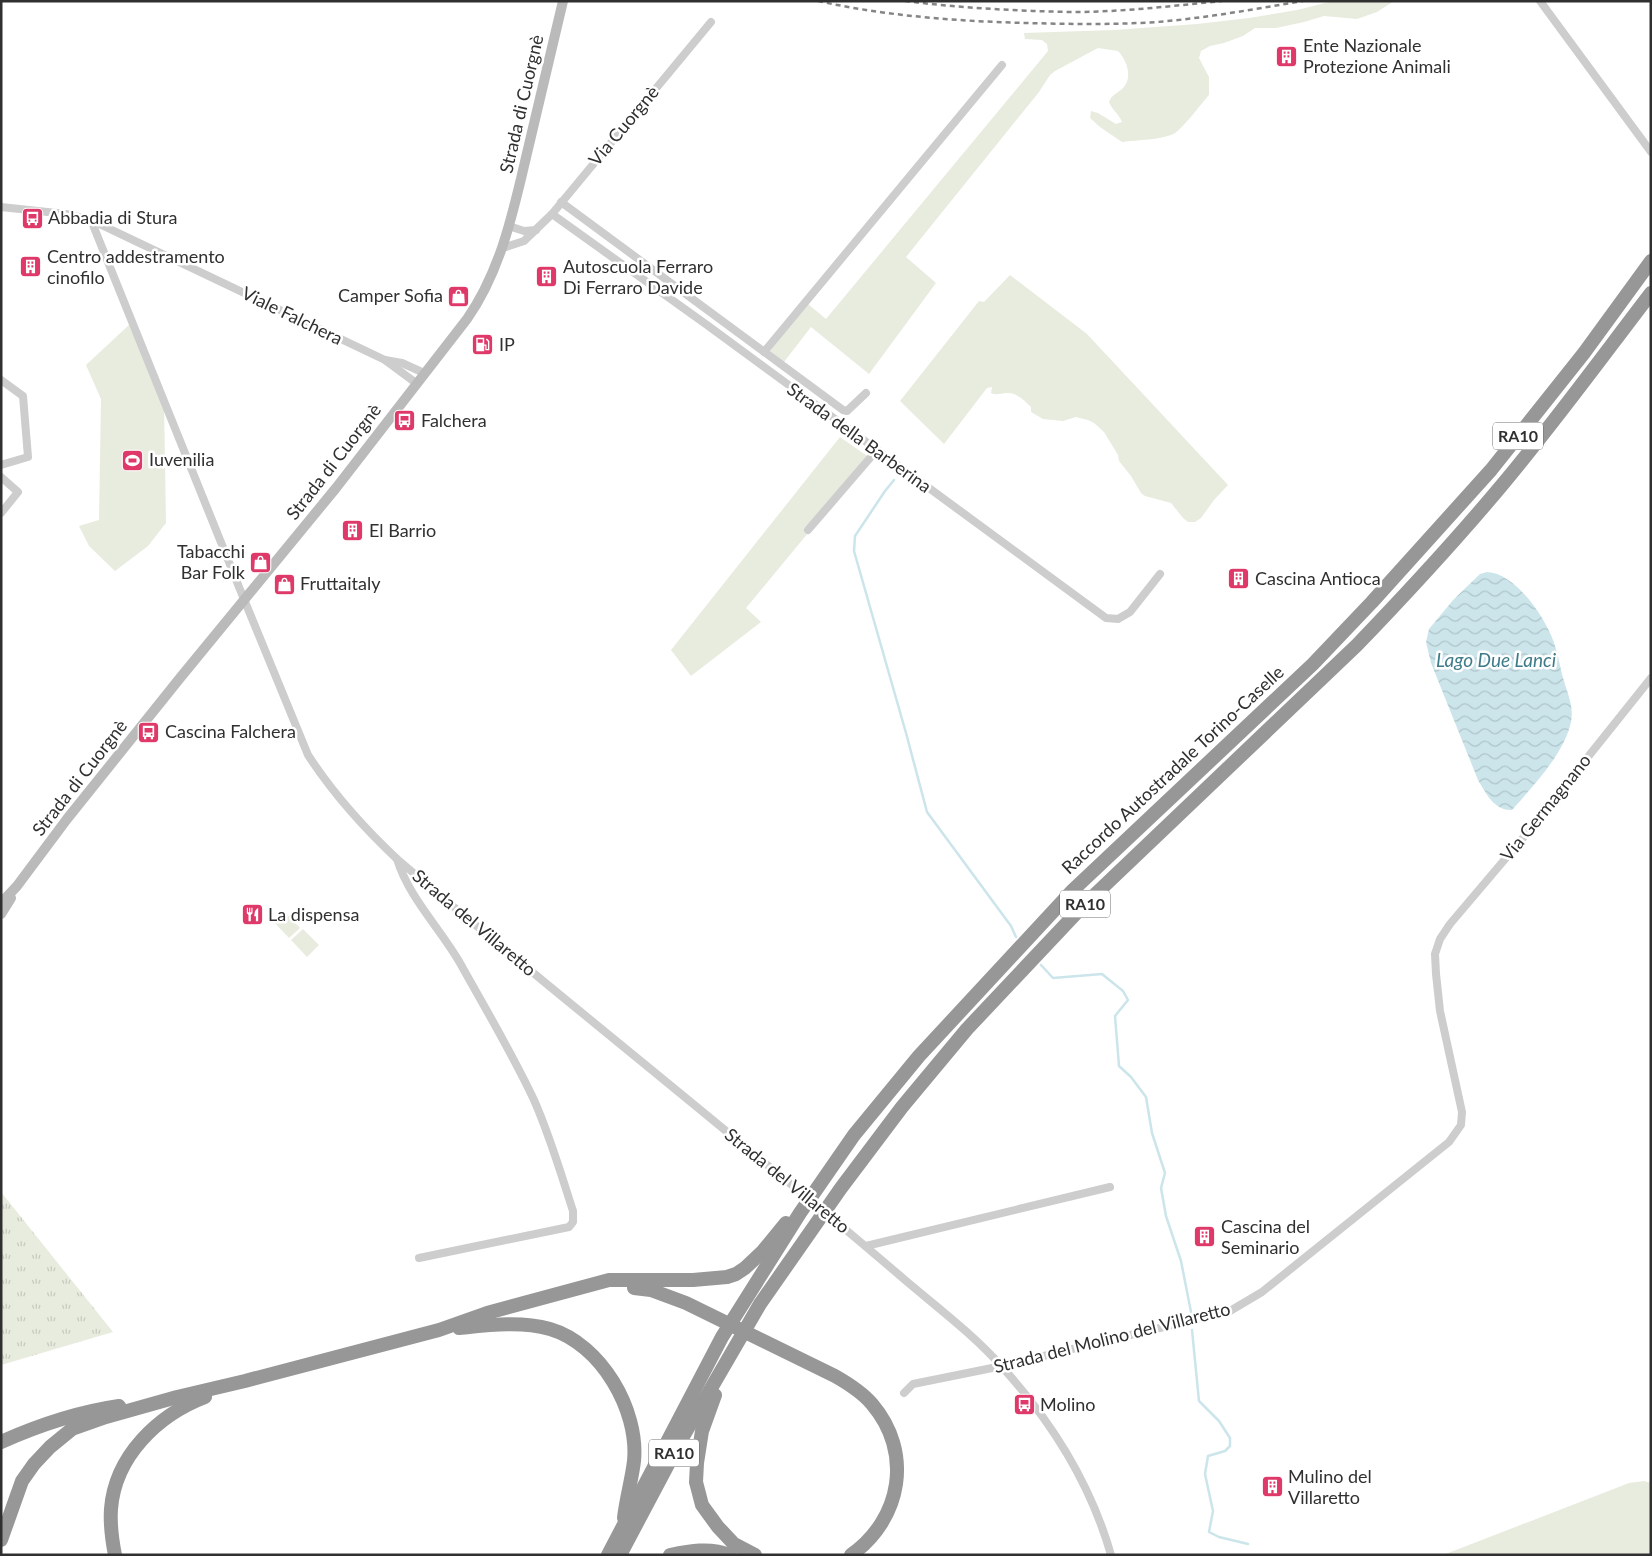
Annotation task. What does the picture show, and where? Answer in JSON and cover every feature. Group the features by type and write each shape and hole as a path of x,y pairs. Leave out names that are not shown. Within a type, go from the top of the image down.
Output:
{"highway":[{"name":"Raccordo Autostradale Torino-Caselle","path":"608,1555 722,1337 798,1212 854,1135 919,1056 1073,890 1345,632 1491,470 1584,353 1651,260"},
{"name":"Raccordo Autostradale Torino-Caselle","path":"620,1555 681,1440 760,1304 841,1188 902,1107 967,1029 1082,907 1357,645 1386,614 1502,485 1591,373 1651,292"},
{"path":"1,1540 22,1481 34,1464 50,1447 72,1429 106,1417 177,1397 438,1330 487,1313 552,1297 608,1280 693,1280 727,1277 745,1268 764,1251 798,1212"},
{"path":"552,1297 618,1288 652,1290 686,1303 811,1364 846,1382 865,1397 882,1418 890,1434 894,1444 898,1477 895,1494 889,1510 864,1546 851,1555"},
{"path":"438,1330 519,1324 551,1329 577,1342 597,1360 618,1389 631,1422 634,1461 622,1527"},
{"path":"734,1349 702,1431 696,1482 702,1505 718,1527 734,1544 755,1555"},
{"path":"115,1555 111,1534 111,1508 117,1480 129,1455 148,1433 171,1414 196,1400 245,1381"},
{"path":"1,1442 48,1423 90,1410 177,1397"},
{"path":"670,1555 694,1550 724,1552 730,1555"}],"main road":[{"name":"Strada di Cuorgnè","path":"1,903 17,886 67,819 244,599 336,488 476,306 492,277 503,248 563,1"},
{"name":"Strada di Cuorgnè","path":"1,914 17,886"}],"street":[{"path":"1540,1 1651,152"},
{"name":"Via Cuorgnè","path":"503,248 520,243 552,214 711,22"},
{"path":"764,352 1002,65"},
{"name":"Strada della Barberina","path":"561,202 844,410 851,409 866,393"},
{"name":"Viale Falchera","path":"1,207 66,214 91,220 385,360 402,364 424,373"},
{"name":"Strada della Barberina","path":"552,214 707,325 876,451 1106,618 1118,619 1130,612 1160,574"},
{"name":"Strada del Villaretto","path":"91,220 308,755 320,772 362,825 397,859 866,1246 959,1325 1002,1366 1034,1403 1060,1441 1078,1472 1103,1525 1112,1555"},
{"path":"509,226 524,231 536,230"},
{"name":"Viale Falchera","path":"385,360 416,384"},
{"path":"1,380 23,396 28,457 1,465"},
{"path":"808,530 876,451"},
{"path":"1,477 18,492 1,513"},
{"name":"Via Germagnano","path":"1440,939 1450,924 1528,832 1651,678"},
{"name":"Strada del Villaretto","path":"397,859 402,876 454,952 498,1030 533,1100 552,1146 573,1212 573,1222 568,1227 419,1258"},
{"name":"Strada del Molino del Villaretto","path":"904,1393 913,1384 1002,1366 1230,1311 1262,1292 1449,1142 1461,1126 1462,1112 1440,1011 1435,954 1440,939"},
{"path":"866,1246 1110,1187"}],"green space":[{"path":"1333,1 1394,1 1377,12 1357,19 1324,16 1276,28 1255,28 1243,36 1210,46 1201,51 1199,58 1209,77 1209,95 1179,130 1164,137 1122,142 1090,118 1091,111 1116,124 1122,122 1109,102 1123,88 1128,79 1128,69 1118,51 1098,48 1055,71 906,257 936,283 869,374 811,327 784,362 770,352 808,304 826,319 1048,51 1047,44 1042,40 1025,39 1024,33 1114,30 1197,24 1297,10"},
{"path":"1010,275 1087,334 1228,485 1201,518 1195,522 1188,522 1171,503 1145,496 1141,493 1119,461 1118,455 1104,432 1088,420 1076,417 1063,421 1043,419 1031,412 1031,407 1020,397 1010,393 991,393 992,387 987,388 944,444 900,401 979,301 984,302"},
{"name":"Iuvenilia","path":"129,325 164,399 166,523 148,546 115,571 89,546 79,526 99,520 101,399 86,365"},
{"path":"840,437 870,458 746,608 761,622 691,676 671,650"},
{"path":"284,911 300,928 289,938 273,921"},
{"path":"303,929 319,945 307,957 291,940"},
{"path":"1,1192 113,1332 1,1365"},
{"path":"1644,1481 1651,1483 1651,1555 1443,1555 1629,1483"}],"water":[{"name":"Lago Due Lanci","path":"1487,572 1498,574 1518,588 1543,619 1555,645 1572,711 1567,734 1555,758 1512,810 1500,808 1495,804 1478,780 1431,663 1426,642 1429,629 1454,599 1480,574"}],"waterway":[{"path":"894,480 855,536 854,551 927,812 1011,926 1016,937"},
{"path":"1041,965 1053,978 1102,974 1123,991 1128,1000 1115,1016 1119,1066 1131,1077 1146,1097 1152,1133 1165,1173 1161,1188 1166,1216 1181,1261 1191,1312"},
{"path":"1192,1330 1199,1401 1219,1421 1230,1438 1230,1446 1225,1451 1208,1456 1205,1474 1213,1511 1209,1532 1219,1537 1248,1544"}],"railway":[{"path":"818,1 895,14 947,19 1091,24 1175,20 1303,1"},
{"path":"905,1 989,9 1073,12 1128,10 1222,1"}],"place":[{"name":"Ente Nazionale Protezione Animali","path":"1287,56"},
{"name":"Abbadia di Stura","path":"32,218"},
{"name":"Centro addestramento cinofilo","path":"31,267"},
{"name":"Autoscuola Ferraro Di Ferraro Davide","path":"547,277"},
{"name":"Camper Sofia","path":"459,296"},
{"name":"IP","path":"483,345"},
{"name":"Falchera","path":"405,421"},
{"name":"Iuvenilia","path":"133,460"},
{"name":"El Barrio","path":"353,531"},
{"name":"Tabacchi Bar Folk","path":"261,562"},
{"name":"Cascina Antioca","path":"1239,579"},
{"name":"Fruttaitaly","path":"284,584"},
{"name":"Cascina Falchera","path":"149,732"},
{"name":"La dispensa","path":"252,915"},
{"name":"Cascina del Seminario","path":"1205,1237"},
{"name":"Molino","path":"1024,1405"},
{"name":"Mulino del Villaretto","path":"1272,1487"}]}
